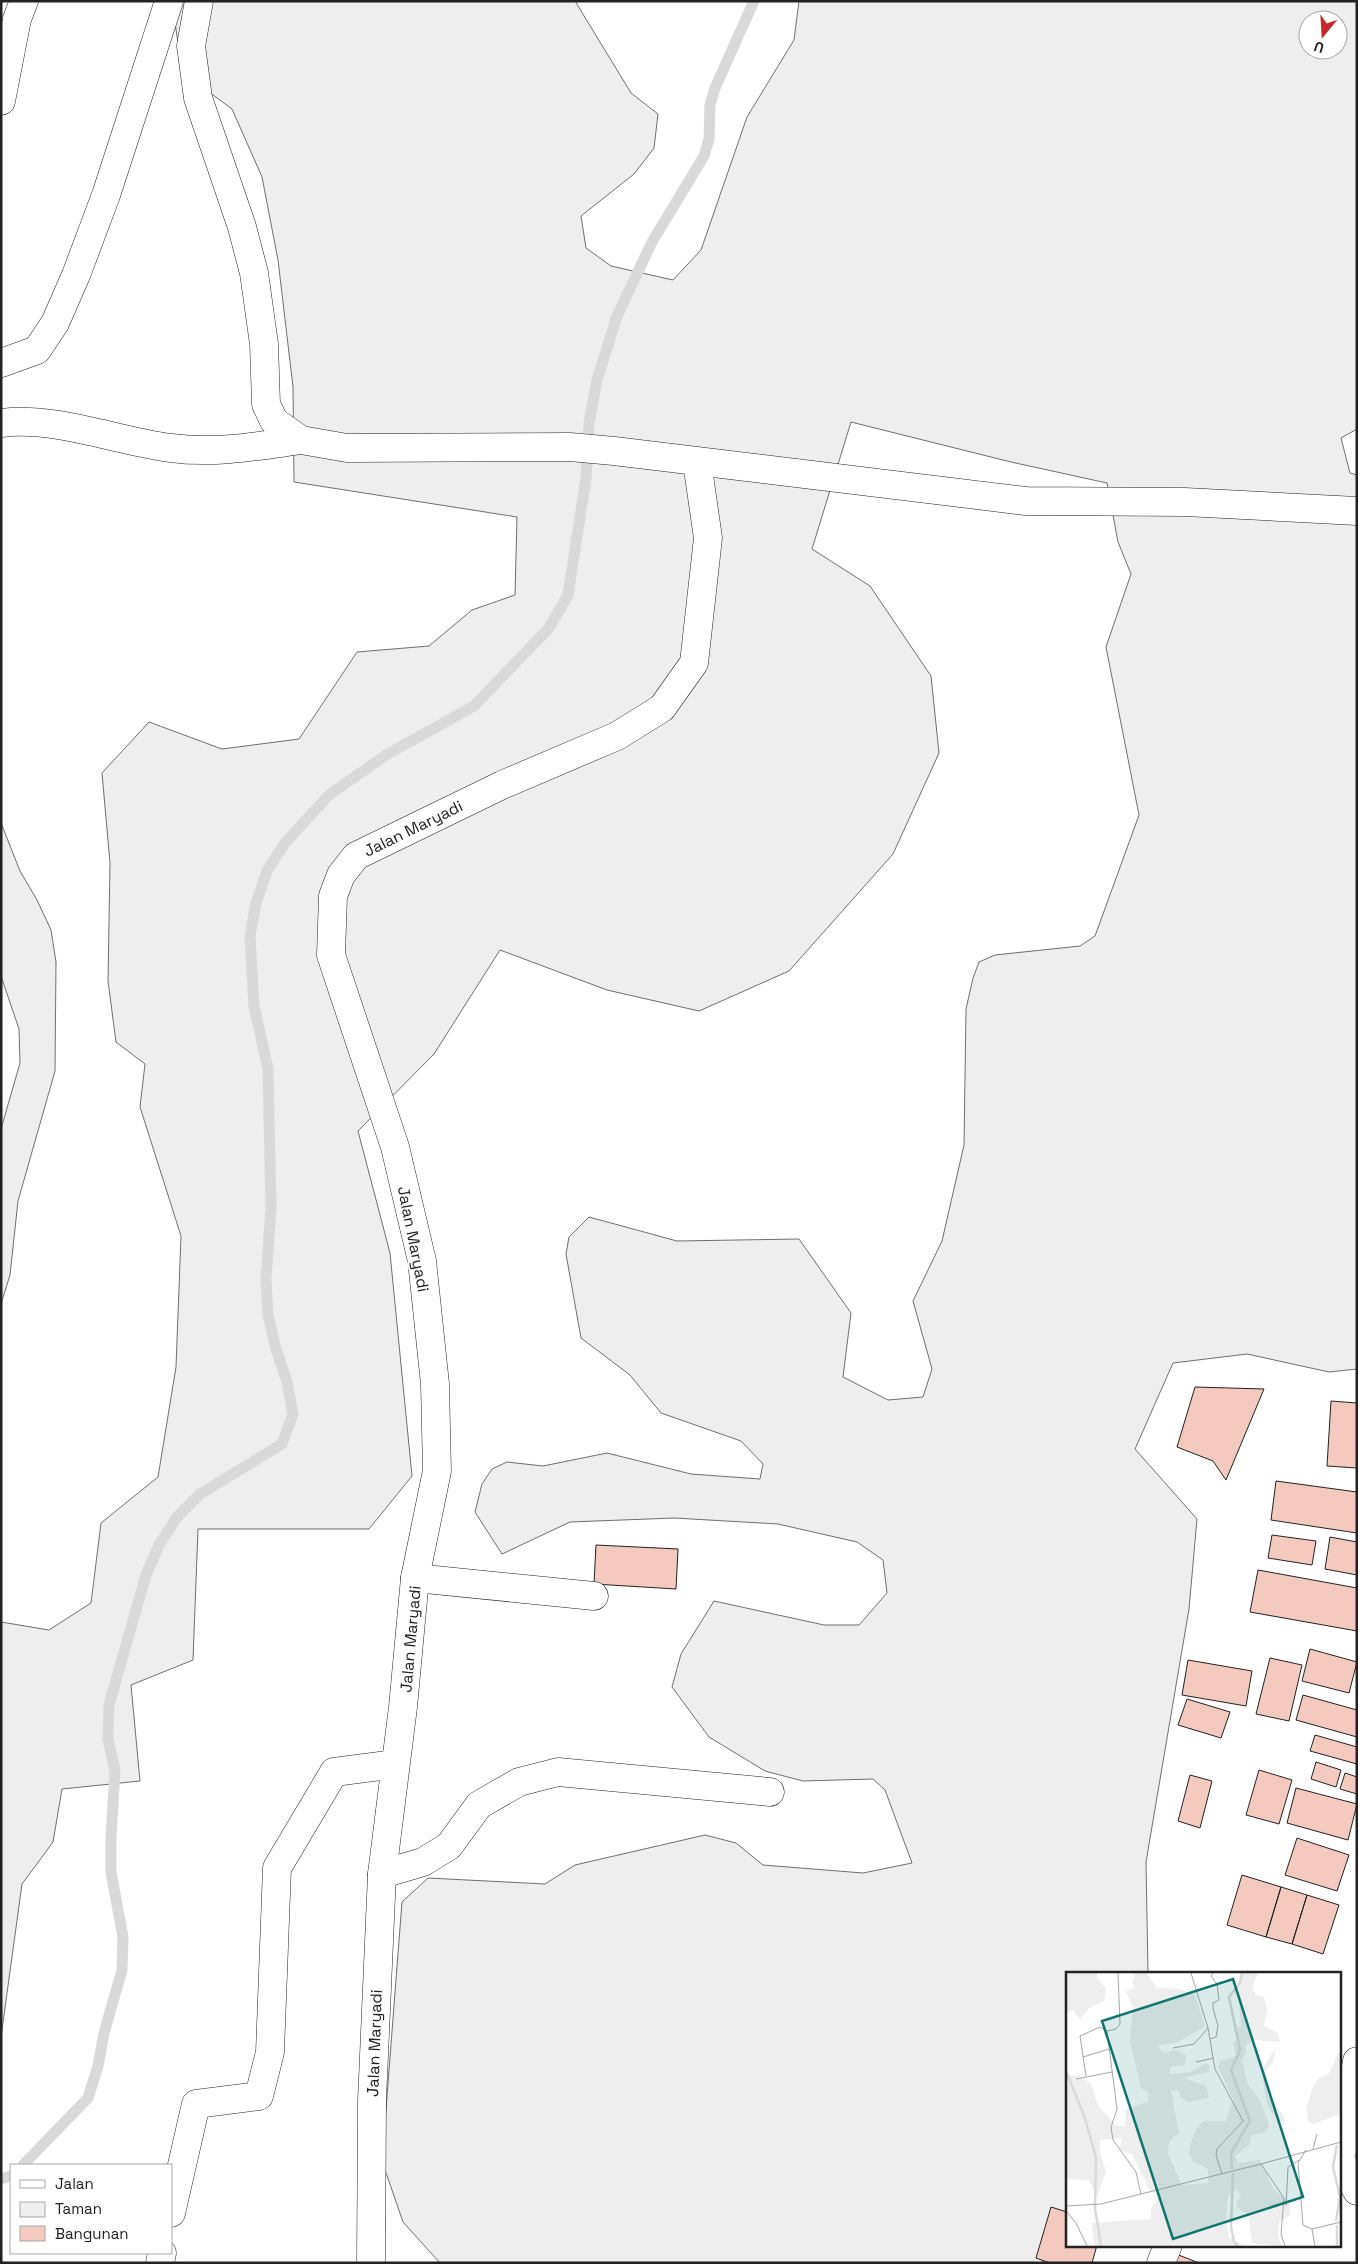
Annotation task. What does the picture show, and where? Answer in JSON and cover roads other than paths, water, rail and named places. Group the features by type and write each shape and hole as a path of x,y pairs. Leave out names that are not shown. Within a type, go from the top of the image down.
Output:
{"street":[{"path":"1,101 17,19 24,1"},
{"path":"1,363 36,350 55,323 76,275 106,195 169,1"},
{"path":"199,1 191,46 198,98 242,227 254,273 264,344 266,404 274,422 301,440"},
{"path":"1,423 60,425 110,437 173,448 234,450 301,440 346,448 570,448 614,451 1026,501 1184,502 1357,511"},
{"name":"Jalan Maryadi","path":"371,2263 374,2055 382,1874 403,1707 416,1578 438,1471 435,1384 422,1261 395,1147 331,955 333,896 341,875 356,856 502,785 617,736 662,708 694,663 708,538 696,462"},
{"path":"416,1578 594,1596"},
{"path":"172,2209 196,2104 259,2096 270,2052 277,1868 334,1772 388,1765 395,1767"},
{"path":"382,1874 423,1862 449,1846 479,1805 519,1782 558,1772 770,1792"},
{"path":"1357,2061 1340,2160 1357,2191"},
{"path":"1161,2263 1168,2246"}],"waterway":[{"path":"24,2164 88,2098 122,1970 123,1937 111,1872 115,1771 108,1739 109,1705 146,1575 159,1545 177,1517 200,1494 282,1444 293,1414 287,1382 276,1349 268,1315 266,1279 271,1208 268,1069 254,1006 250,936 256,903 267,871 285,843 329,795 386,755 474,706 549,628 568,595 586,478 589,423 597,380 617,316 652,242 704,156 709,139 710,105 715,88 754,1"},
{"path":"1,2179 10,2176"}]}
